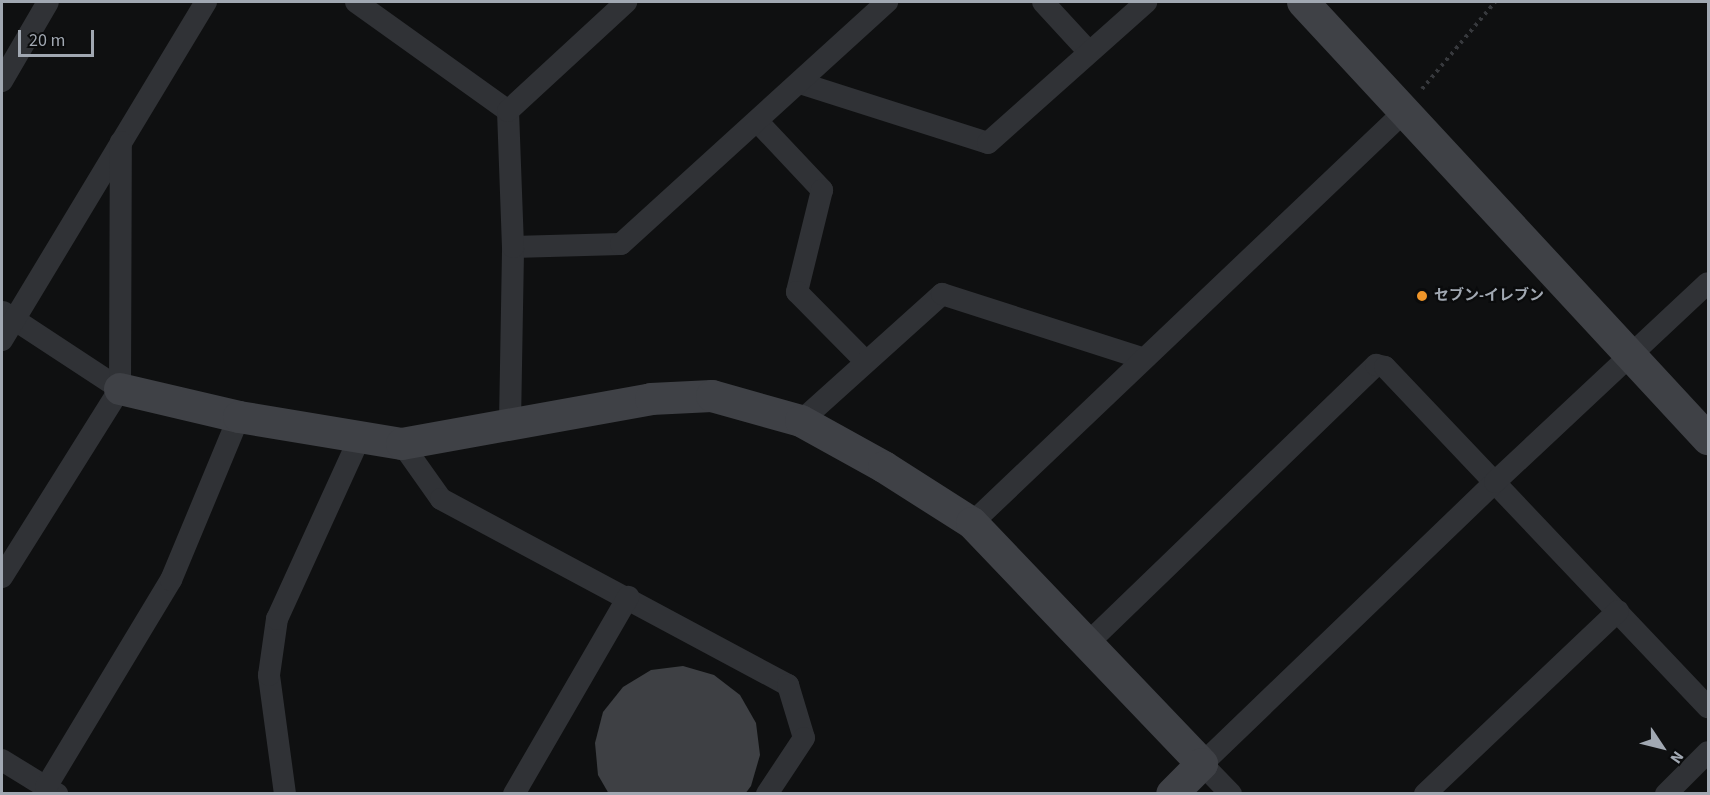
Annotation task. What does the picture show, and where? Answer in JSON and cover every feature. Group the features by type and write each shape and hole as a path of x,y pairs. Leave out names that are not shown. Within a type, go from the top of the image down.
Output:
{"street":[{"path":"2,81 48,2"},
{"path":"2,340 8,315 121,142 206,2"},
{"path":"510,423 513,247 508,111 626,2"},
{"path":"513,247 621,244 887,2"},
{"path":"1043,2 1089,52"},
{"path":"800,83 988,143 1146,2"},
{"path":"1303,2 1403,113 1708,439"},
{"path":"363,3 508,111"},
{"path":"972,523 1403,113"},
{"path":"757,122 822,190 797,292 865,361"},
{"path":"2,577 120,389 121,142"},
{"path":"1172,794 1495,482 1708,283"},
{"path":"801,421 942,294 1144,359"},
{"path":"8,315 120,389 239,417 361,435 402,444 510,423 592,412 651,399 712,396 801,421 884,467 972,523 1089,642 1231,794"},
{"path":"1089,642 1376,365 1385,367 1708,707"},
{"path":"2,760 51,790 171,580 239,417"},
{"path":"285,794 270,675 277,619 361,435"},
{"path":"402,444 441,499 628,597 788,685 804,738 767,794"},
{"path":"514,794 628,597"},
{"path":"1425,794 1618,611"},
{"path":"1666,794 1708,752"}],"path":[{"path":"1403,113 1495,2"}],"building":[{"path":"683,666 714,675 740,695 756,723 760,755 751,786 745,794 609,794 598,775 595,743 603,712 623,687 651,670"}],"place":[{"name":"セブン-イレブン","path":"1422,296"}]}
